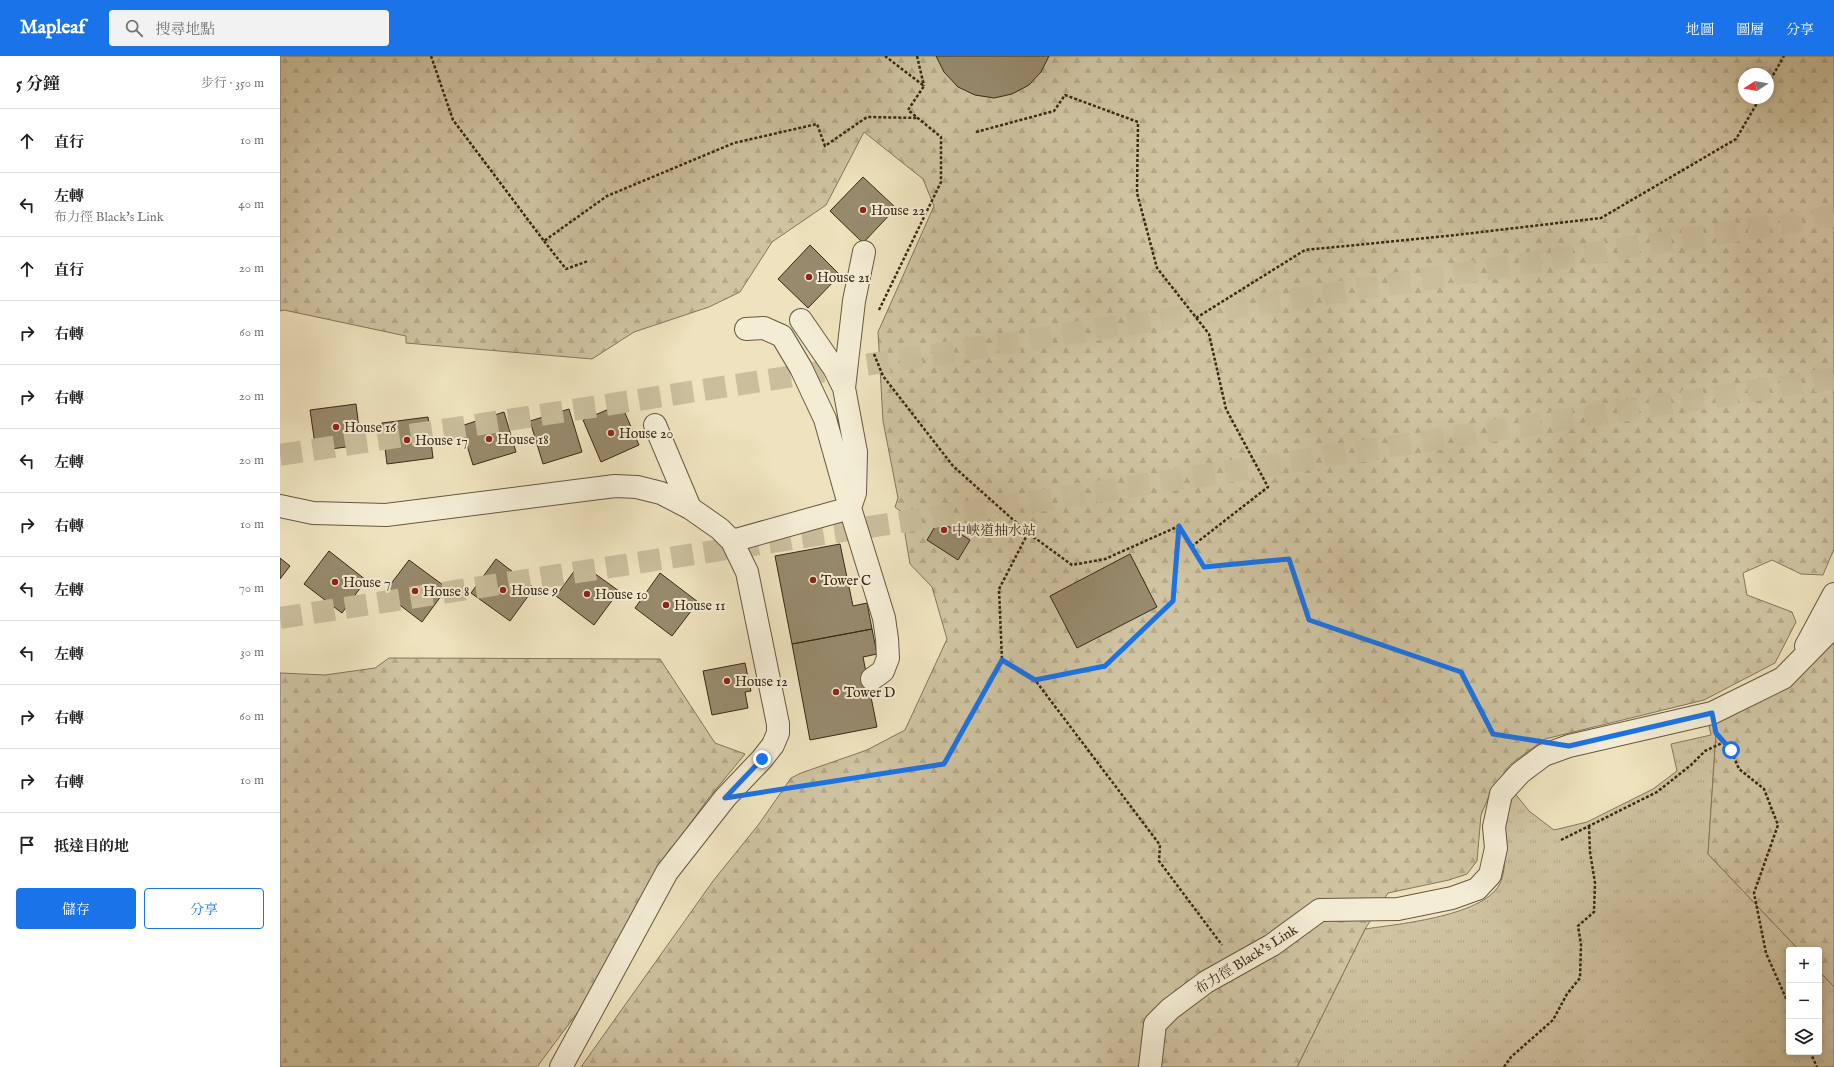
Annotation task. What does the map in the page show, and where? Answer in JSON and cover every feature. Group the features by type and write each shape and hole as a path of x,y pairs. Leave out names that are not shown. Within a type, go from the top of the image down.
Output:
{"street":[{"path":"844,388 854,301 864,252"},
{"path":"801,320 834,368 844,388 856,452 855,493 850,508"},
{"path":"746,329 764,328 782,336 801,368 825,419 850,508 884,618 888,658 883,671 872,679"},
{"path":"655,425 690,508"},
{"path":"280,506 313,513 386,515 615,486 637,487 661,493 690,508 720,529 732,541 747,572 778,724 778,733 773,745 762,759 725,798 667,872 561,1067"},
{"path":"732,541 850,508"},
{"name":"布力徑 Black's Link","path":"1799,662 1812,632 1834,594"},
{"name":"布力徑 Black's Link","path":"1150,1067 1155,1024 1170,1009 1206,982 1272,946 1320,910 1398,909 1452,898 1477,889 1490,875 1496,848 1494,827 1501,794 1520,773 1544,754 1569,746 1712,713 1783,678 1834,626"}],"path":[{"path":"431,56 453,120 544,241 566,269 588,261"},
{"path":"885,56 924,86"},
{"path":"876,315 941,182 941,137 908,110 924,86 917,56"},
{"path":"1774,74 1784,56"},
{"path":"976,132 1054,111 1065,95 1138,122 1137,193 1157,268 1209,334 1226,409 1268,487 1191,547"},
{"path":"1196,318 1305,250 1447,236 1601,218 1736,139 1756,104"},
{"path":"544,241 607,196 734,143 817,124 825,146 867,118 918,118"},
{"path":"872,350 883,376 953,466 1028,534 1072,565 1105,559 1179,526"},
{"path":"1179,526 1204,567 1289,559 1309,620 1461,672 1493,734 1528,740"},
{"path":"1035,680 1105,666 1173,601 1179,526"},
{"path":"764,792 944,764 1002,660 999,589 1028,534"},
{"path":"1002,660 1035,680 1160,845 1159,861 1237,965"},
{"path":"1712,713 1716,733 1731,750 1739,769 1764,789 1778,825 1754,893 1766,953 1786,998"},
{"path":"1561,840 1657,792 1691,765 1705,751 1724,742"},
{"path":"1504,1067 1511,1057 1553,1020 1567,994 1580,978 1581,944 1578,926 1594,912 1595,884 1590,852 1589,827"},
{"path":"1811,1055 1817,1067"}],"green space":[{"path":"280,56 1834,56 1834,549 1823,575 1801,574 1772,560 1743,573 1747,595 1792,612 1796,622 1775,663 1704,700 1545,739 1511,764 1492,789 1481,815 1477,861 1467,874 1449,880 1388,893 1365,929 1297,1067 581,1067 713,881 759,824 791,778 801,773 867,750 905,730 947,639 932,587 910,564 905,534 911,519 895,507 898,498 883,421 878,332 934,206 923,179 864,132 826,205 772,242 740,292 709,307 634,332 592,359 406,343 406,336 284,310 280,311"},
{"path":"1834,632 1834,987 1822,974 1822,947 1796,947 1708,854 1717,718"},
{"path":"389,658 660,659 715,743 745,754 708,799 666,857 580,1009 537,1067 280,1067 280,673 325,675 375,668"},
{"path":"1717,718 1708,854 1796,947 1786,947 1786,1055 1822,1055 1822,974 1834,987 1834,1067 1297,1067 1365,929 1419,921 1440,916 1479,903 1493,893 1503,875 1505,862 1504,825 1513,791 1529,811 1554,830 1587,822 1653,789 1677,771 1671,744 1711,735 1708,721"}],"building":[{"path":"936,56 1049,56 1041,72 1029,85 1012,94 994,98 975,95 958,87 944,72"},
{"name":"House 22","path":"863,177 896,208 863,243 830,211"},
{"name":"House 21","path":"810,245 840,275 808,308 778,279"},
{"name":"House 16","path":"356,404 361,445 316,451 310,410"},
{"name":"House 20","path":"621,404 639,445 601,462 583,420"},
{"path":"569,409 582,452 543,464 530,421"},
{"name":"House 18","path":"504,412 516,452 473,465 461,426"},
{"name":"House 17","path":"428,417 433,458 387,464 382,423"},
{"name":"中峽道抽水站","path":"939,520 970,540 958,560 927,540"},
{"name":"Tower C","path":"840,544 853,606 867,603 872,629 792,644 775,556"},
{"name":"House 7","path":"329,551 366,580 342,613 304,584"},
{"path":"1130,554 1157,607 1077,648 1050,596"},
{"path":"280,558 290,566 280,579"},
{"name":"House 9","path":"496,559 534,588 510,621 471,593"},
{"name":"House 8","path":"409,560 447,588 422,622 384,593"},
{"name":"House 10","path":"580,563 619,591 594,625 556,596"},
{"name":"House 11","path":"660,573 698,602 672,636 635,608"},
{"name":"Tower D","path":"872,629 877,654 863,657 877,727 810,740 792,644"},
{"name":"House 12","path":"745,663 751,691 745,692 748,708 712,715 703,671"}],"tunnel":[{"path":"280,455 1834,216"},
{"path":"280,618 1834,378"}],"place":[{"name":"House 22","path":"863,210"},
{"name":"House 21","path":"809,277"},
{"name":"House 16","path":"336,427"},
{"name":"House 20","path":"611,433"},
{"name":"House 18","path":"489,439"},
{"name":"House 17","path":"407,440"},
{"name":"中峽道抽水站","path":"944,530"},
{"name":"Tower C","path":"813,580"},
{"name":"House 7","path":"335,582"},
{"name":"House 9","path":"503,590"},
{"name":"House 8","path":"415,591"},
{"name":"House 10","path":"587,594"},
{"name":"House 11","path":"666,605"},
{"name":"House 12","path":"727,681"},
{"name":"Tower D","path":"836,692"}],"route":[{"path":"762,759 725,798 944,764 1002,660 1035,680 1105,666 1173,601 1179,526 1204,567 1289,559 1309,620 1461,672 1493,734 1569,746 1712,713 1716,733 1731,750"}]}
